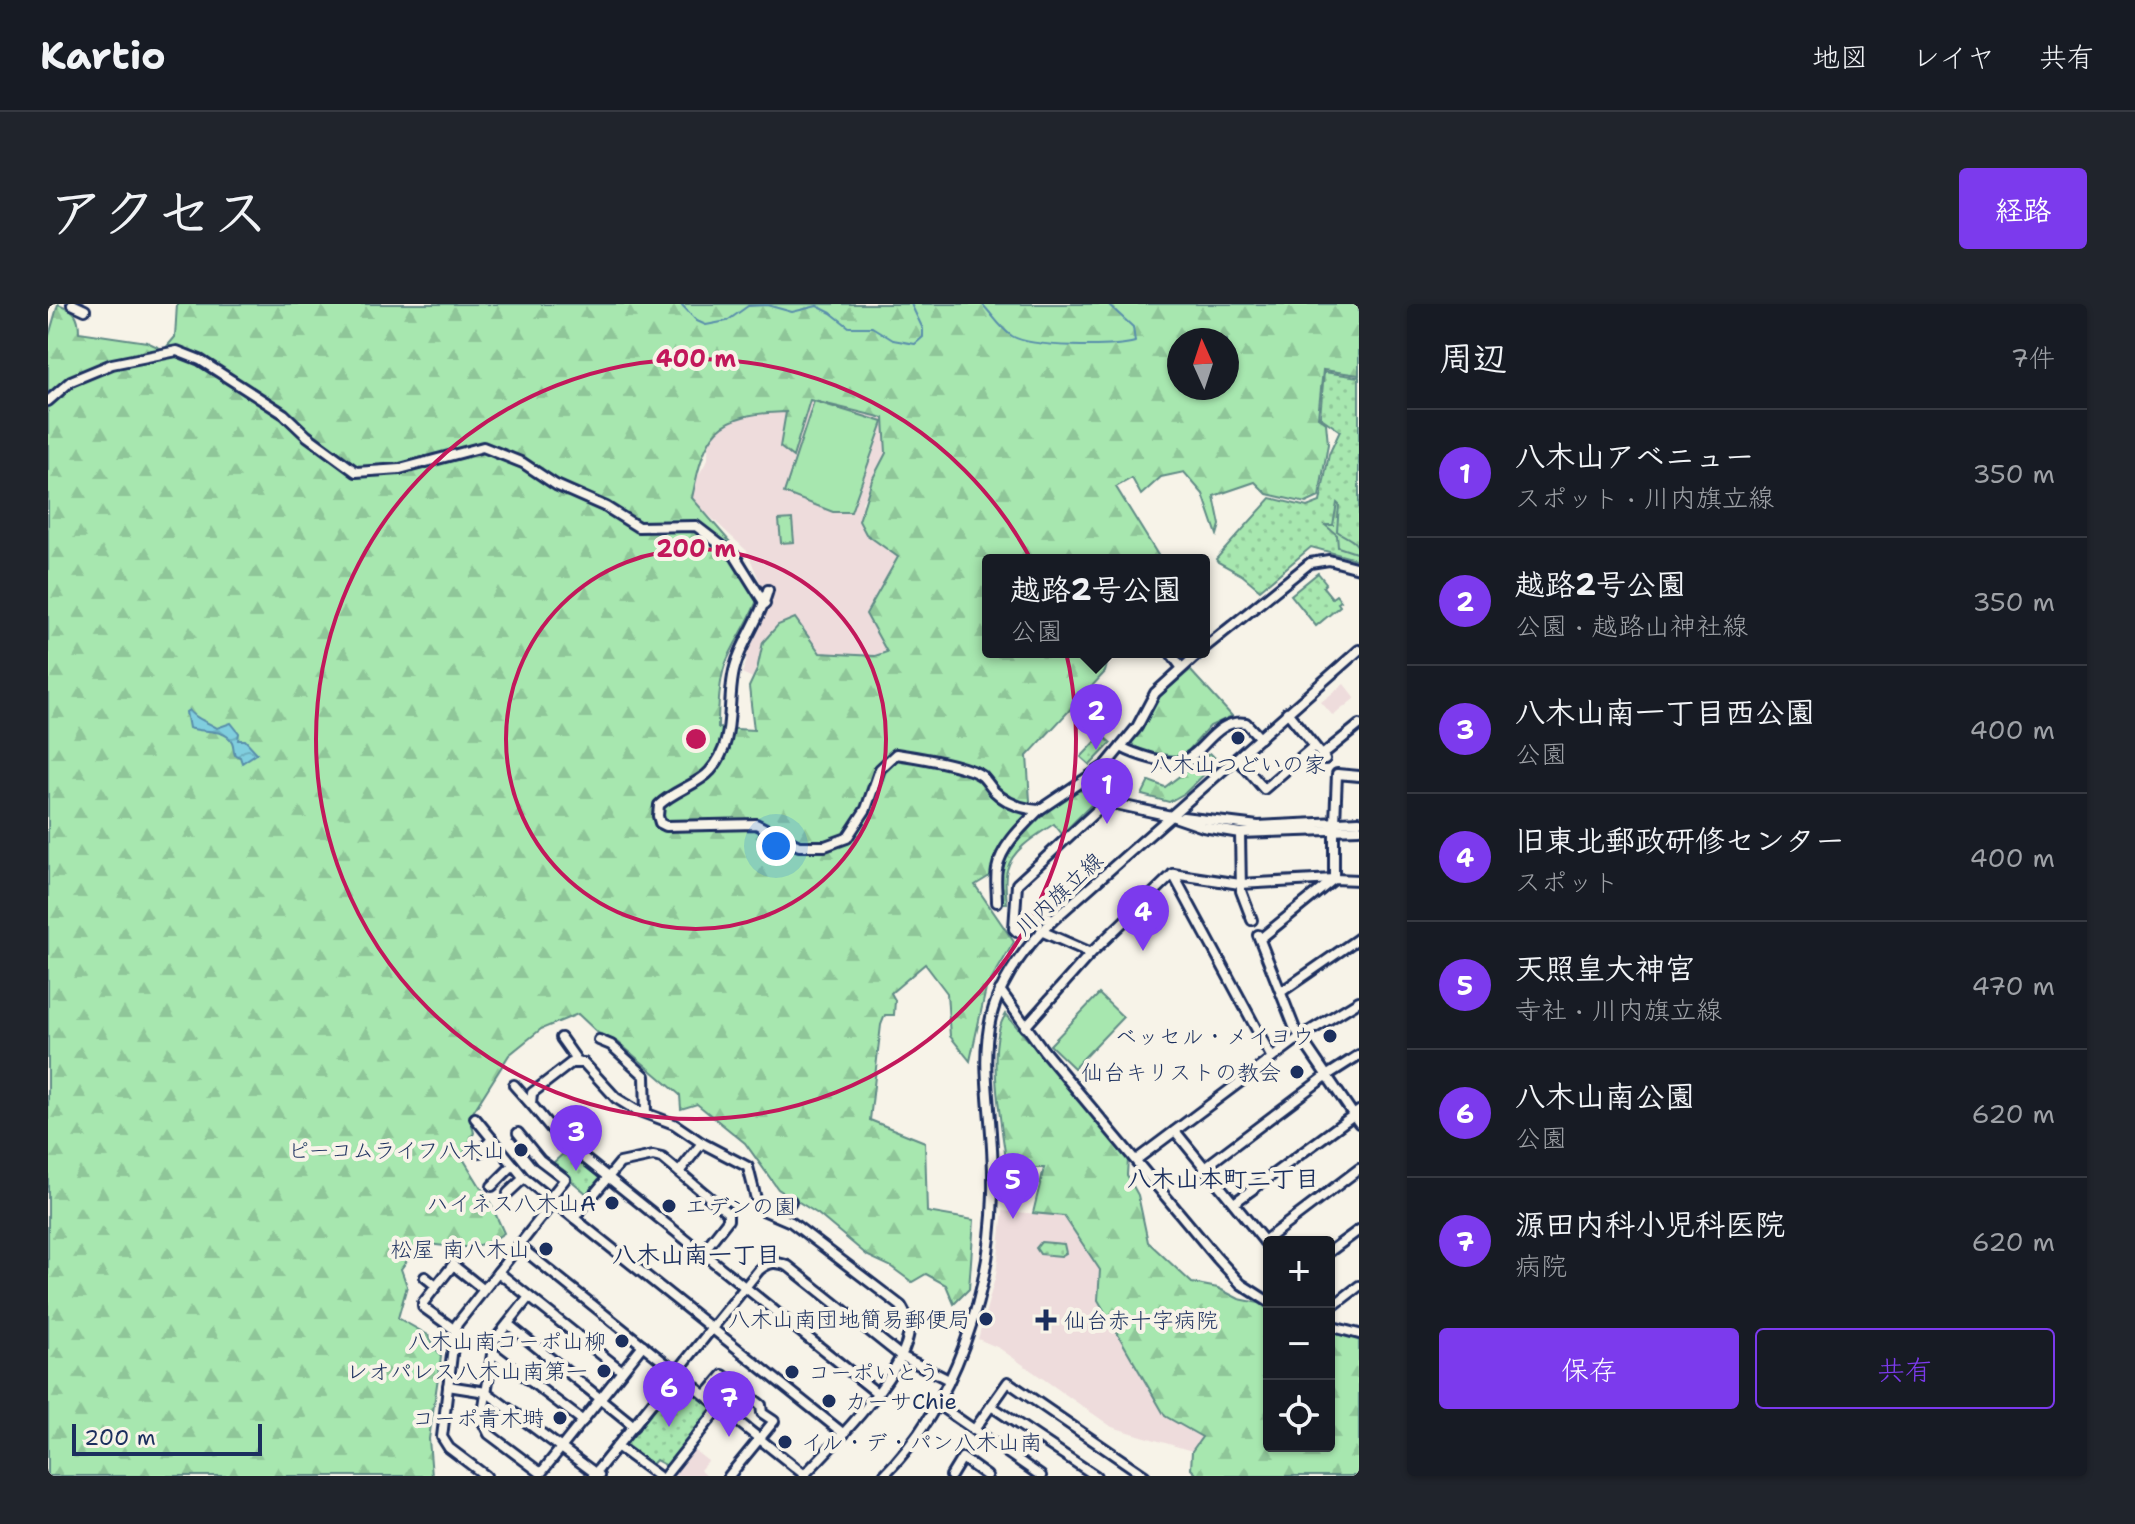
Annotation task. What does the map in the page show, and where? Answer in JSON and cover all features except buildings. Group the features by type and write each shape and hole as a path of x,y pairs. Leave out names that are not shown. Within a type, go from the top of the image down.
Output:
{"street":[{"path":"72,304 85,310"},
{"path":"48,401 71,381 112,364 177,351 200,360 284,414 307,436 356,472 400,469 483,447 523,463 556,485 606,507 638,527 696,526 735,556 765,604"},
{"path":"1210,644 1310,563 1329,560 1359,568"},
{"path":"768,590 765,604 735,667 727,743 710,772 669,795 659,805 660,823 666,826 756,824 799,846 825,846 847,838 866,809 880,769 896,754 971,772 981,776 1005,801 1039,810"},
{"name":"川内旗立線","path":"883,1476 912,1443 937,1404 969,1329 990,1240 994,1188 985,1054 986,1036 1000,990 1015,964 1041,931 1359,650"},
{"path":"1174,658 1181,667"},
{"path":"997,902 997,867 1005,849 1039,810 1106,765 1137,727 1155,693 1192,658"},
{"path":"1287,712 1323,757 1359,725"},
{"path":"1121,747 1134,754 1180,762 1235,722 1246,723 1260,738"},
{"path":"1237,758 1264,789 1314,746"},
{"path":"1334,879 1337,774 1359,776"},
{"path":"1052,921 1041,911 1017,932 1014,929 1017,884 1099,808 1111,803 1171,816 1249,826 1334,825 1359,829"},
{"path":"1171,816 1203,827 1240,833 1359,821"},
{"path":"1240,833 1240,884 1252,920"},
{"path":"1173,874 1240,884 1359,880"},
{"path":"1025,1027 1091,953 1173,874"},
{"path":"1173,874 1272,1058"},
{"path":"1334,879 1259,937 1300,1037 1356,1113 1359,1123"},
{"path":"1041,931 1091,953"},
{"path":"1281,992 1359,938"},
{"path":"1000,990 1025,1027 1228,1271 1241,1284 1263,1297"},
{"path":"1136,1160 1300,1037 1359,1001"},
{"path":"561,1038 578,1062"},
{"path":"599,1040 611,1045 645,1076 646,1113"},
{"path":"1204,1168 1326,1076 1359,1055"},
{"path":"519,1246 805,1476 877,1393 901,1356 909,1332 909,1323 901,1306 791,1222 763,1210 757,1203 748,1167 674,1124 616,1098 584,1063 571,1063 532,1093 530,1103"},
{"path":"514,1085 559,1138 877,1393"},
{"path":"1234,1203 1356,1113"},
{"path":"475,1118 524,1178 844,1434"},
{"path":"1175,1131 1263,1239"},
{"path":"486,1476 449,1448 442,1437 455,1330 565,1179 540,1160 518,1133"},
{"path":"480,1152 492,1139"},
{"path":"679,1172 702,1143"},
{"path":"574,1218 620,1163 653,1156 662,1158 728,1213 728,1220 702,1253"},
{"path":"492,1186 513,1165"},
{"path":"1277,1236 1359,1169"},
{"path":"508,1193 524,1178"},
{"path":"781,1217 791,1201"},
{"path":"1335,1248 1359,1230"},
{"path":"448,1386 486,1392 596,1475 745,1288 767,1264 779,1262 901,1356 949,1380"},
{"path":"455,1330 423,1307 423,1303 453,1265 483,1289"},
{"path":"498,1272 622,1371"},
{"path":"425,1277 436,1286"},
{"path":"1330,1308 1357,1290"},
{"path":"529,1297 494,1341 482,1420 489,1434 541,1473 643,1345"},
{"path":"508,1324 634,1426"},
{"path":"1335,1328 1359,1334"},
{"path":"492,1352 583,1421"},
{"path":"706,1395 723,1375 761,1405 762,1413 774,1421 729,1476"},
{"path":"974,1430 1008,1382 1145,1476"},
{"path":"937,1404 1041,1476"},
{"path":"991,1406 1096,1476"},
{"path":"665,1476 720,1407"},
{"path":"617,1446 658,1476"},
{"path":"951,1476 962,1458 987,1476"},
{"path":"1019,1476 1027,1466"}],"shaded area":[{"path":"814,396 896,413 892,457 862,502 875,542 943,552 931,626 875,656 781,691 742,673 747,660 741,656 767,610 773,590 763,590 747,551 687,495 708,459 709,431 737,409"},
{"path":"1344,684 1355,698 1333,716 1321,702"},
{"name":"仙台赤十字病院","path":"1003,1211 1063,1216 1101,1271 1098,1301 1202,1437 1192,1451 1112,1427 999,1348 978,1339 996,1275"},
{"path":"691,1448 708,1461 700,1470 707,1476 669,1476"}],"green space":[{"path":"58,304 74,314 79,332 147,342 164,350 175,337 177,304 1359,304 1359,375 1323,370 1318,417 1326,423 1328,444 1319,497 1306,503 1267,494 1255,482 1214,496 1220,525 1217,535 1203,494 1184,472 1161,477 1141,495 1132,478 1116,487 1157,554 982,554 982,658 1108,658 1105,672 1027,756 1031,815 1002,849 993,874 975,885 1014,942 986,989 970,1061 950,1036 947,993 925,964 891,993 895,1000 894,1015 885,1015 881,1025 870,1120 925,1142 927,1212 974,1220 969,1289 954,1304 946,1285 926,1274 912,1282 890,1266 868,1256 818,1214 778,1189 745,1143 697,1104 681,1109 680,1095 618,1042 598,1033 578,1014 541,1029 509,1055 470,1117 474,1133 462,1157 491,1204 504,1233 474,1246 420,1243 401,1269 407,1286 398,1318 428,1335 441,1357 429,1439 432,1476 48,1476 48,339","holes":["810,400 884,418 886,453 872,480 859,521 866,534 898,557 866,614 887,652 875,656 820,653 795,618 778,625 763,642 757,670 749,687 754,730 718,728 720,688 725,665 760,591 743,557 692,498 709,441 729,422 762,413 786,412 780,447 793,457"]},
{"path":"1324,372 1359,377 1359,560 1311,547 1260,590 1216,559 1271,498 1307,507 1320,502 1329,454 1340,431 1320,417"},
{"path":"814,401 883,422 851,512 833,512 784,493"},
{"path":"1337,503 1337,531 1355,543 1359,554 1338,547 1337,535 1325,525 1333,525"},
{"path":"792,519 794,542 781,543 779,520"},
{"path":"1318,573 1326,583 1323,587 1332,598 1336,595 1341,601 1338,603 1340,606 1316,626 1291,595"},
{"path":"1190,670 1232,716 1210,726 1188,751 1176,756 1138,751 1131,742 1160,696"},
{"path":"1102,735 1111,743 1090,765 1081,757"},
{"path":"1210,753 1218,761 1185,793 1169,802 1142,795 1149,781 1165,787"},
{"path":"1105,785 1110,794 1091,805 1062,834 1054,824 1026,843 1014,856 1006,874 1007,903 1003,903 1002,865 1013,843 1044,813 1076,790 1093,792"},
{"path":"1099,994 1123,1017 1074,1068 1050,1045"},
{"path":"1006,1014 1128,1159 1127,1175 1138,1195 1148,1242 1192,1283 1218,1288 1239,1299 1263,1304 1263,1452 1335,1452 1335,1330 1359,1336 1359,1476 1198,1476 1191,1469 1192,1451 1202,1437 1165,1416 1098,1300 1100,1270 1064,1216 1033,1213 1044,1168 1007,1168 996,1066 1000,1028"},
{"path":"567,1150 601,1178 587,1194 552,1164"},
{"path":"1041,1242 1064,1244 1066,1253 1061,1256 1040,1254 1036,1248"},
{"path":"681,1381 714,1408 667,1466 656,1460 650,1467 624,1447"}],"water":[{"path":"189,710 217,728 231,723 239,733 238,740 245,740 257,753 242,763 240,757 235,755 229,738 189,728 186,712"}],"waterway":[{"path":"681,304 697,321 706,325 727,321 748,306 767,305 792,312 817,306 849,327 872,327 893,340 915,344 923,337 923,329 911,304"},
{"path":"982,304 1008,333 1022,340 1072,346 1135,342 1133,327 1108,304"}],"place":[{"name":"八木山つどいの家","path":"1238,738"},
{"name":"越路2号公園","path":"1096,750"},
{"name":"八木山アベニュー","path":"1107,824"},
{"name":"旧東北郵政研修センター","path":"1143,951"},
{"name":"ベッセル・メイヨウ","path":"1330,1036"},
{"name":"仙台キリストの教会","path":"1297,1072"},
{"name":"ピーコムライフ八木山","path":"521,1150"},
{"name":"八木山南一丁目西公園","path":"576,1171"},
{"name":"ハイネス八木山A","path":"612,1203"},
{"name":"エデンの園","path":"669,1206"},
{"name":"天照皇大神宮","path":"1013,1219"},
{"name":"松屋 南八木山","path":"546,1249"},
{"name":"八木山南団地簡易郵便局","path":"986,1319"},
{"name":"仙台赤十字病院","path":"1046,1320"},
{"name":"八木山南コーポ山柳","path":"622,1341"},
{"name":"レオパレス八木山南第一","path":"604,1371"},
{"name":"コーポいとう","path":"792,1372"},
{"name":"カーサChie","path":"829,1401"},
{"name":"コーポ青木塒","path":"560,1418"},
{"name":"八木山南公園","path":"669,1427"},
{"name":"源田内科小児科医院","path":"729,1437"},
{"name":"イル・デ・パン八木山南","path":"785,1442"}],"district":[{"name":"八木山本町二丁目","path":"1223,1179"},
{"name":"八木山南一丁目","path":"696,1255"}]}
